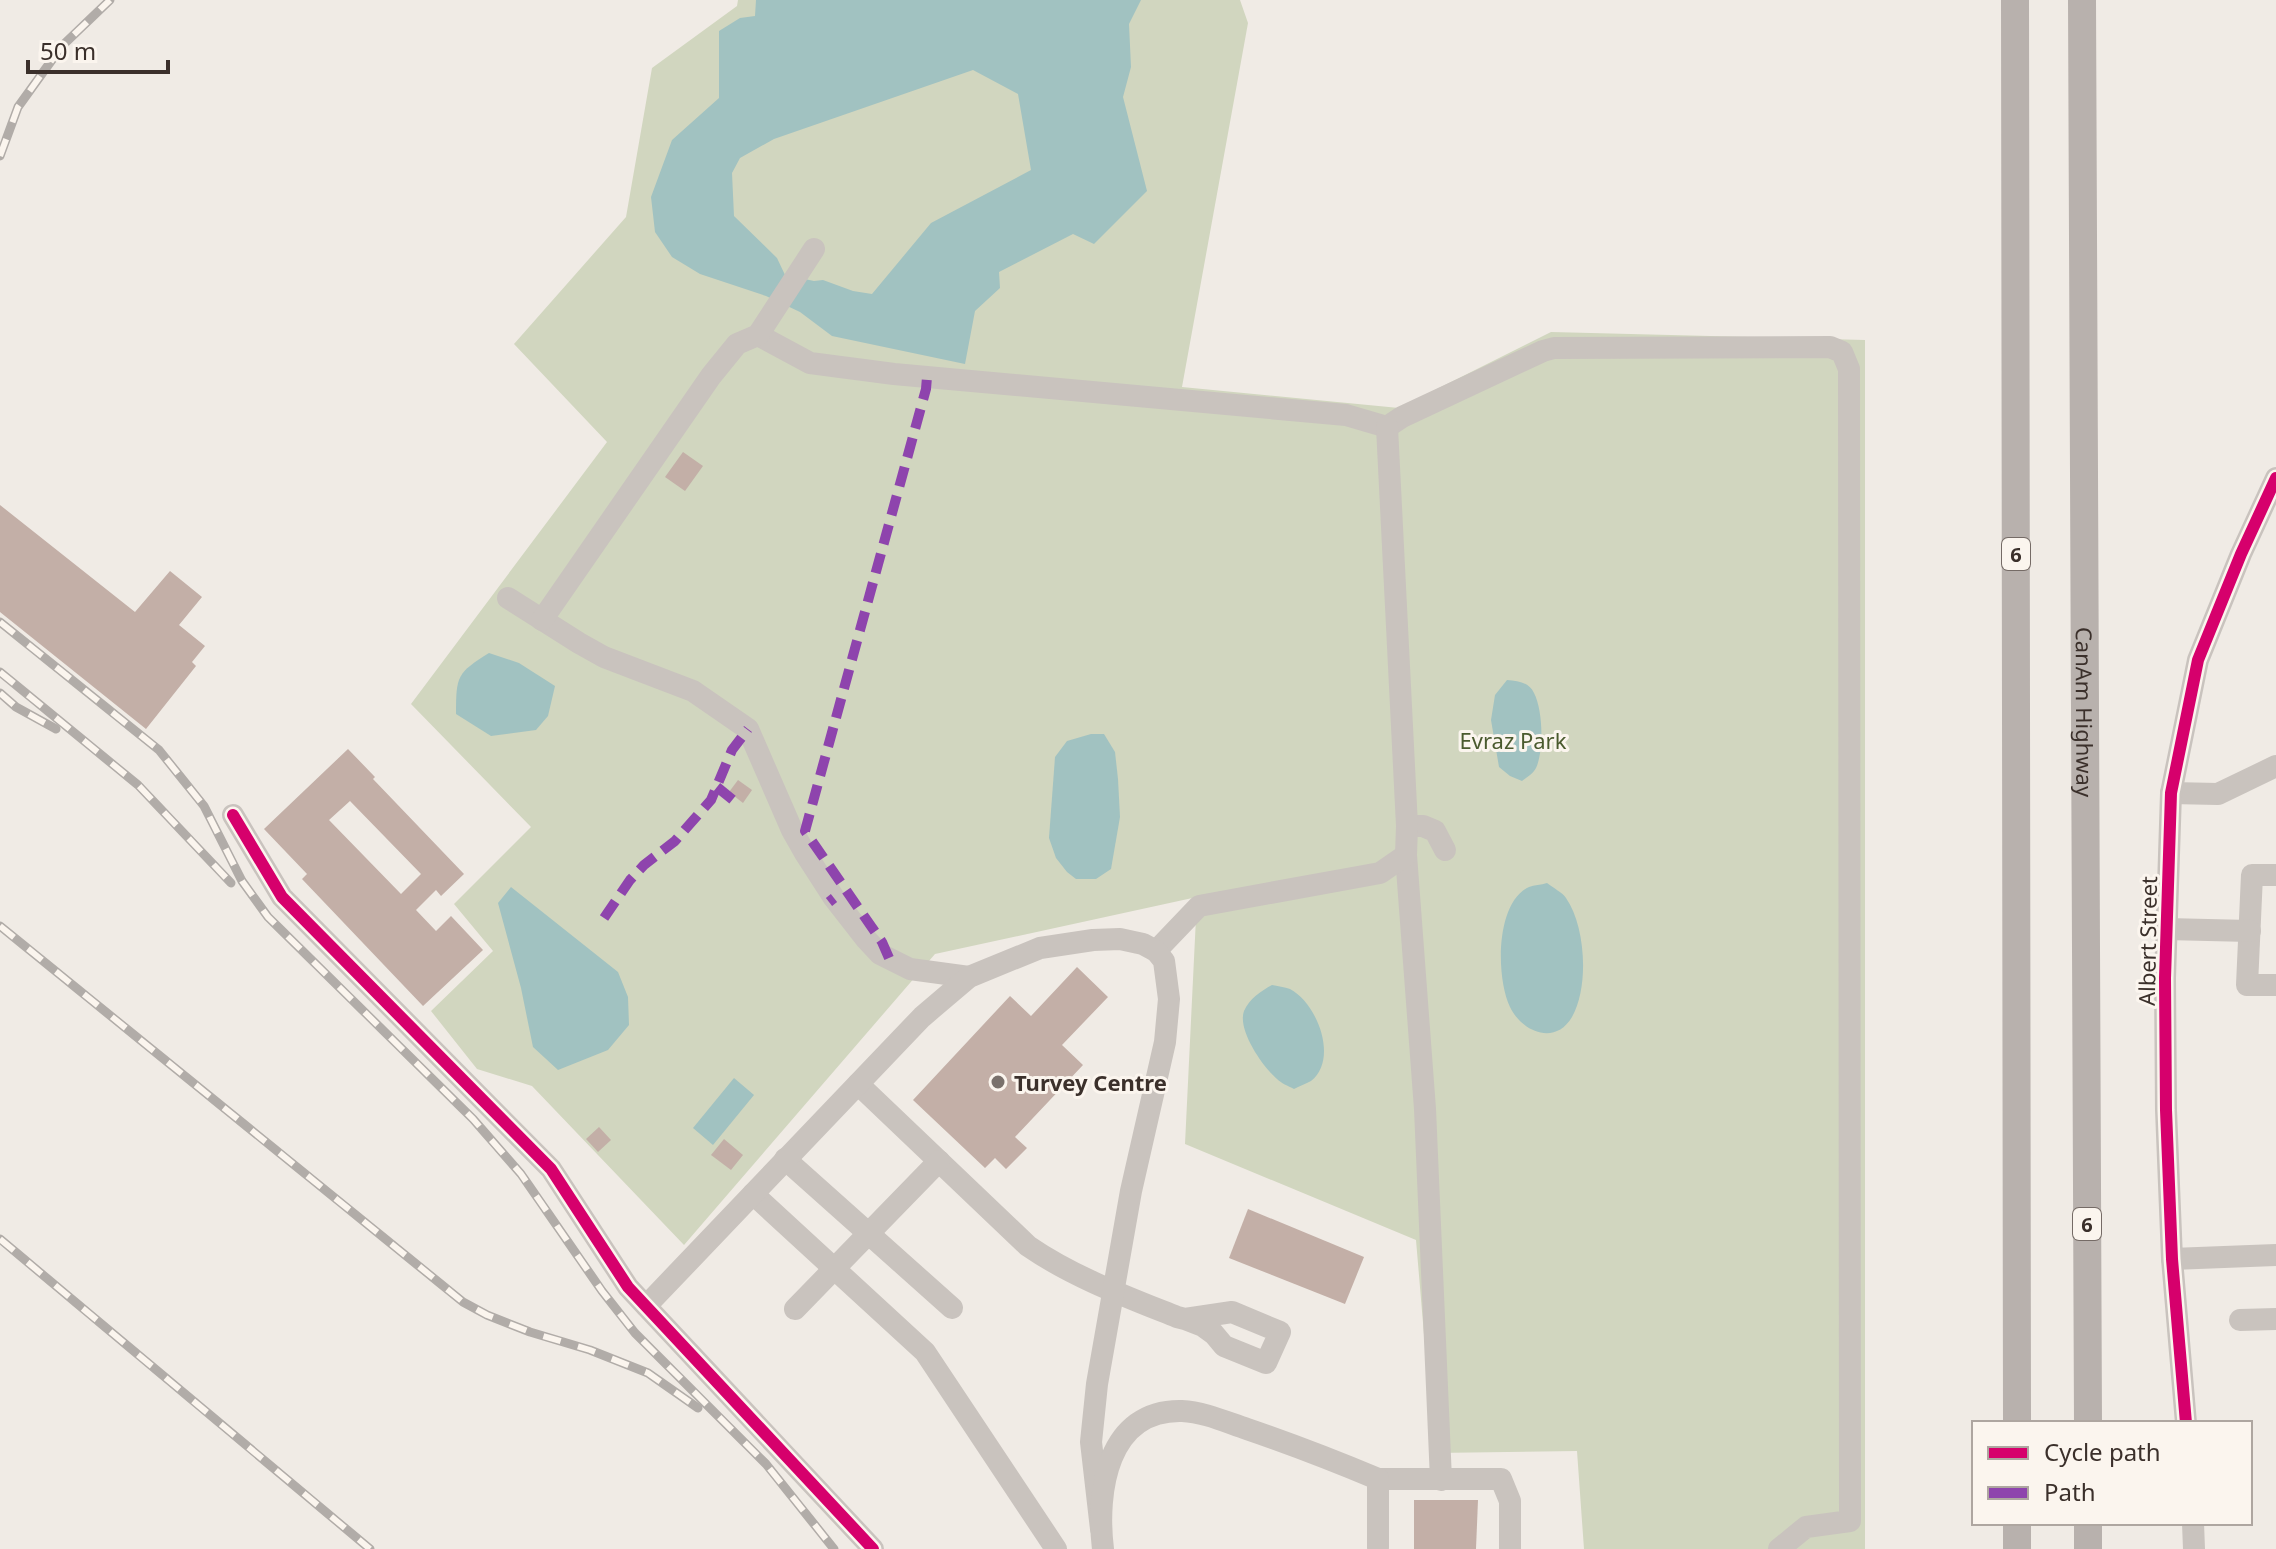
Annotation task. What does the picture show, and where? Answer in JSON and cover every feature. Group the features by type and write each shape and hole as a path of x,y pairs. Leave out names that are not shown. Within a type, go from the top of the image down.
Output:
{"main road":[{"name":"6","path":"2015,0 2017,1421"},
{"name":"CanAm Highway","path":"2082,0 2088,1421"},
{"path":"2017,1525 2017,1549"},
{"path":"2088,1525 2088,1549"}],"street":[{"path":"542,620 711,376 737,344 758,335 812,253"},
{"path":"758,335 802,359 824,366 1346,415 1387,427"},
{"path":"1387,427 1402,417 1554,348 1830,347 1842,352 1847,359 1850,1521 1806,1527 1779,1549"},
{"path":"1387,427 1406,855 1425,1109 1441,1480"},
{"name":"Albert Street","path":"2186,1421 2172,1259 2166,1110 2166,929 2171,793 2198,660 2273,488"},
{"path":"508,598 604,657 693,691 748,729 805,853 866,939 880,954 910,969 969,977"},
{"path":"2171,793 2218,794 2276,766"},
{"path":"233,815 282,897 551,1169 628,1287 873,1549"},
{"path":"1407,826 1423,826 1435,831 1445,850"},
{"path":"1156,951 1199,906 1380,873 1406,855"},
{"path":"2276,875 2252,875 2247,985 2276,985"},
{"path":"2166,929 2250,931"},
{"path":"646,1306 922,1017 969,977 1040,948 1093,940 1120,939 1143,944 1156,951 1164,961 1169,999 1165,1042 1131,1191 1097,1384 1091,1442 1102,1539"},
{"path":"858,1084 1028,1246 1046,1259 1113,1291 1185,1319"},
{"path":"785,1159 952,1308"},
{"path":"795,1309 939,1161"},
{"path":"753,1194 925,1352 1056,1549"},
{"path":"2172,1259 2276,1255"},
{"path":"2240,1320 2276,1319"},
{"path":"1102,1539 1102,1492 1111,1455 1130,1429 1155,1413 1183,1411 1209,1416 1285,1442 1378,1479 1501,1479 1510,1501 1510,1549"},
{"path":"1378,1479 1378,1547"},
{"path":"2193,1525 2194,1549"}],"green space":[{"name":"Evraz Park","path":"738,0 1240,0 1248,23 1182,387 1399,408 1551,332 1865,340 1865,1549 1584,1549 1577,1451 1434,1453 1416,1240 1185,1144 1197,897 935,954 684,1245 532,1086 477,1069 431,1011 493,951 454,904 531,827 411,704 607,442 514,344 626,217 652,68 737,6"}],"water":[{"path":"756,0 1141,0 1129,24 1131,67 1123,97 1147,191 1094,244 1073,234 999,272 1000,288 975,311 965,364 832,336 800,312 766,296 700,274 672,257 655,232 651,197 672,140 719,98 719,31 740,18 755,16","holes":["973,70 1018,94 1031,170 931,223 872,294 823,280 785,275 777,258 734,216 732,173 740,158 774,139"]},
{"path":"489,653 519,663 555,686 548,716 536,730 491,736 456,714 460,677"},
{"path":"1507,680 1529,686 1537,700 1541,720 1539,761 1533,772 1522,781 1499,767 1491,720 1495,695"},
{"path":"1091,734 1104,734 1115,752 1120,817 1111,869 1096,879 1076,879 1056,858 1049,838 1055,757 1067,741"},
{"path":"1547,883 1564,896 1573,910 1583,957 1581,990 1572,1017 1565,1026 1548,1033 1530,1029 1515,1016 1505,994 1501,961 1504,924 1510,908 1529,887"},
{"path":"511,887 618,972 628,997 629,1025 608,1050 558,1070 533,1047 498,903"},
{"path":"1272,985 1290,989 1309,1006 1324,1046 1319,1071 1311,1081 1294,1089 1265,1066 1244,1028 1246,1007"},
{"path":"734,1078 754,1095 713,1145 693,1128"}],"building":[{"path":"683,452 703,466 685,491 665,477"},
{"path":"0,505 135,612 170,571 202,597 179,625 205,646 192,662 196,666 146,729 0,612"},
{"path":"348,749 464,874 441,896 436,890 416,910 436,931 451,916 483,950 423,1006 302,879 307,874 264,829","holes":["350,801 421,874 401,894 329,820"]},
{"path":"738,780 752,790 743,803 729,792"},
{"name":"Turvey Centre","path":"1077,967 1108,997 1062,1045 1083,1065 1015,1137 1027,1148 1006,1169 995,1158 985,1168 913,1100 1010,996 1031,1016"},
{"path":"599,1127 611,1140 598,1152 586,1139"},
{"path":"724,1139 743,1155 731,1170 711,1155"},
{"path":"1248,1209 1364,1257 1345,1304 1229,1258"},
{"path":"1414,1500 1478,1500 1476,1549 1414,1549"}],"railway":[{"path":"0,156 18,107 62,46 110,0"},
{"path":"0,622 159,750 204,806 242,881 268,917 473,1119 521,1174 635,1333 766,1464 834,1549"},
{"path":"0,672 138,785 231,883"},
{"path":"0,693 16,707 56,729"},
{"path":"0,926 463,1302 530,1332 590,1350 648,1373 698,1408"},
{"path":"0,1239 370,1549"}],"marked path":[{"path":"889,958 882,942 805,831 927,377"},
{"path":"604,918 630,880 675,841 711,800 732,750 748,729"},
{"path":"717,787 738,804"},
{"path":"829,902 834,898"}],"cycle path":[{"path":"2186,1421 2172,1259 2166,1110 2165,978 2171,793 2198,660 2276,478"},
{"path":"233,815 282,897 551,1169 628,1287 873,1549"}],"place":[{"name":"Turvey Centre","path":"998,1082"}]}
